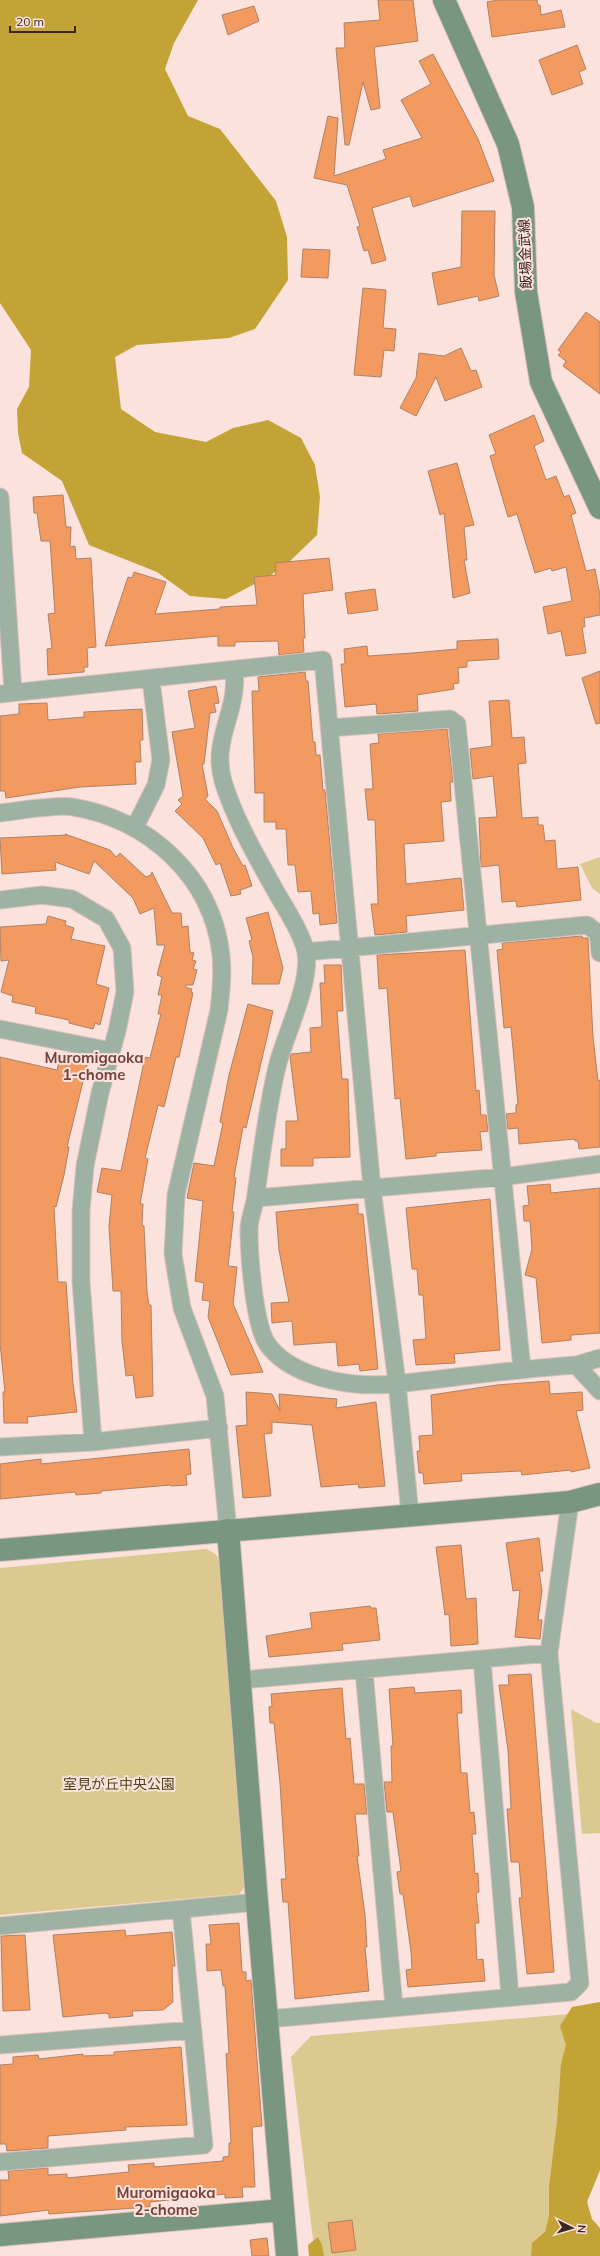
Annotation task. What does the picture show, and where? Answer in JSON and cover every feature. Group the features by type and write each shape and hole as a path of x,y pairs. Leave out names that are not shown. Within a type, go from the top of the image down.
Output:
{"street":[{"name":"飯場金武線","path":"444,0 509,151 523,207 526,292 541,382 600,508"},
{"path":"0,497 7,693 151,680 323,660 351,948 372,1188 397,1383 410,1514"},
{"path":"234,671 236,687 221,738 218,759 223,780 230,800 263,868 290,916 306,952 304,985 277,1067 262,1146 256,1198 249,1227 259,1327 268,1345 284,1360 326,1380 358,1384 397,1383 522,1369 576,1365 600,1358"},
{"path":"135,827 156,785 161,760 151,680"},
{"path":"329,728 450,719 457,724 522,1369"},
{"path":"0,813 71,806 104,814 135,827 169,851 192,880 206,904 215,930 221,955 222,983 219,1010 176,1195 173,1239 176,1280 182,1308 214,1396 219,1428 241,1680 257,1902 287,2256"},
{"path":"0,900 42,895 72,899 106,919 122,948 125,992 100,1093 85,1166 81,1211 81,1281 93,1442"},
{"path":"306,952 477,934 587,925 598,933 600,953"},
{"path":"0,1029 111,1051"},
{"path":"256,1198 502,1177 600,1164"},
{"path":"576,1365 600,1391"},
{"path":"0,1447 93,1442 219,1428"},
{"path":"0,1550 410,1514 570,1502 600,1494"},
{"path":"268,2019 510,1996 571,1992 580,1983 550,1653 570,1502"},
{"path":"241,1680 550,1653"},
{"path":"482,1660 510,1996"},
{"path":"364,1670 394,2007"},
{"path":"0,1926 257,1902"},
{"path":"0,2162 204,2145 181,1910"},
{"path":"0,2045 193,2030"},
{"path":"0,2235 283,2210"}],"green space":[{"path":"600,857 600,894 592,888 580,864"},
{"name":"室見が丘中央公園","path":"206,1549 216,1555 222,1565 246,1885 239,1894 0,1915 0,1568"},
{"path":"571,1709 596,1723 600,1723 600,1833 582,1834"},
{"path":"582,2013 584,2127 537,2256 315,2256 291,2057 311,2036"}],"shaded area":[{"path":"0,0 198,0 174,43 165,69 188,116 220,129 276,201 287,237 288,280 255,329 229,338 137,345 115,357 121,409 155,432 206,442 233,428 268,420 301,438 315,465 320,497 317,535 289,562 268,577 226,599 190,596 157,572 89,545 62,481 22,453 18,433 17,409 29,387 31,350 0,303"},
{"path":"600,2002 600,2170 587,2202 592,2219 600,2228 600,2256 531,2256 532,2243 545,2232 549,2216 549,2187 557,2121 561,2064 566,2045 560,2026 572,2007"},
{"path":"318,2237 322,2245 324,2256 309,2256 308,2245"}],"building":[{"path":"378,0 413,0 418,41 374,47 380,108 371,110 363,82 349,145 345,145 336,48 345,48 344,23 380,20"},
{"path":"498,0 537,0 538,5 540,5 541,15 561,10 565,27 492,37 487,2"},
{"path":"254,6 259,21 228,35 222,15"},
{"path":"577,45 586,69 579,72 583,84 552,95 539,60"},
{"path":"433,54 478,139 494,181 413,207 410,196 372,208 386,260 372,264 368,250 364,251 357,227 360,226 347,185 314,178 328,116 338,118 334,176 386,159 383,150 422,138 401,100 431,84 419,61"},
{"path":"462,211 495,211 494,275 499,296 479,301 478,296 438,305 432,273 461,267"},
{"path":"303,249 330,250 328,278 301,277"},
{"path":"363,288 386,290 383,328 396,329 394,351 384,350 381,377 354,375"},
{"path":"586,312 600,322 600,394 563,366 566,361 558,355 561,352 558,350"},
{"path":"461,348 471,371 476,370 482,387 445,401 436,377 416,416 400,408 416,378 419,353 444,356"},
{"path":"534,415 544,441 534,446 546,480 556,476 564,497 569,495 576,513 571,515 586,571 595,569 600,595 600,615 584,618 585,627 582,627 586,653 566,656 561,631 548,634 543,607 572,601 566,567 552,571 551,568 535,573 517,514 508,517 490,456 496,454 489,435"},
{"path":"457,463 474,525 464,527 467,560 464,560 470,593 453,598 444,513 440,515 428,471"},
{"path":"63,495 66,527 71,527 70,547 75,546 76,559 91,558 96,647 87,648 88,667 84,667 84,672 48,675 47,649 52,648 48,614 55,613 50,541 41,541 37,513 34,513 33,497"},
{"path":"329,558 333,590 303,594 305,638 303,638 304,652 279,655 278,641 235,642 235,646 218,646 218,636 105,646 128,577 132,578 134,572 166,582 155,614 220,609 220,607 257,605 254,577 276,575 275,563"},
{"path":"375,589 378,610 348,614 345,593"},
{"path":"498,639 499,659 467,661 467,667 458,668 459,683 453,684 454,689 417,695 418,711 377,714 376,704 345,707 341,664 345,664 344,649 367,646 368,656 457,649 457,641"},
{"path":"600,671 600,723 596,724 582,678"},
{"path":"305,672 306,681 308,681 313,742 315,742 316,755 320,755 323,790 325,790 337,923 320,925 319,913 313,914 311,891 298,892 295,865 288,865 286,829 276,829 276,822 264,822 264,793 255,793 252,691 259,691 258,677"},
{"path":"216,686 219,703 214,704 216,712 210,713 204,764 202,764 208,796 205,799 217,811 233,848 243,866 245,865 252,886 240,890 241,894 231,896 220,863 216,865 203,838 175,811 182,804 178,800 183,796 172,732 195,728 188,691"},
{"path":"509,700 512,738 524,737 526,763 518,764 522,818 538,817 538,825 543,825 545,841 555,840 557,869 578,867 581,900 517,907 516,901 502,902 499,865 481,867 479,818 497,817 493,776 473,779 470,749 492,746 489,701"},
{"path":"47,703 48,720 84,717 84,712 142,709 143,740 140,740 141,762 135,762 136,784 80,787 6,798 5,791 0,791 0,716 19,714 19,704"},
{"path":"447,729 453,782 450,782 451,801 441,802 444,841 404,844 406,884 461,878 464,910 406,916 407,932 375,935 371,904 378,904 375,820 368,820 365,789 373,789 370,744 379,743 378,734"},
{"path":"65,834 110,850 116,857 120,853 146,877 151,875 152,872 172,913 181,913 182,927 188,926 190,952 194,953 192,960 196,961 193,969 197,970 193,985 186,985 185,987 192,989 191,992 193,993 179,1057 176,1057 164,1107 158,1105 145,1158 148,1159 140,1204 143,1204 142,1225 144,1226 147,1292 149,1305 151,1305 153,1396 136,1398 133,1375 126,1376 122,1341 121,1291 113,1291 109,1226 112,1195 97,1192 102,1168 121,1171 145,1057 150,1058 161,1014 158,1014 162,995 158,995 162,977 157,975 165,945 157,945 154,908 140,914 133,898 94,861 89,874 55,862 56,870 2,874 0,838 67,835"},
{"path":"268,912 283,968 279,984 252,984 253,957 249,941 252,940 246,918"},
{"path":"48,916 66,921 65,925 74,928 71,939 105,946 96,984 109,988 100,1025 95,1023 93,1029 69,1023 69,1020 35,1013 36,1007 12,1002 13,996 1,992 9,960 1,961 0,927 46,924"},
{"path":"582,936 582,938 588,938 593,1037 598,1081 600,1080 600,1147 579,1149 578,1141 575,1141 575,1139 519,1144 518,1128 508,1129 506,1114 516,1113 516,1105 518,1104 511,1027 504,1028 497,950 503,949 502,943"},
{"path":"465,950 476,1091 479,1090 481,1115 486,1115 488,1131 480,1132 482,1150 436,1153 436,1156 406,1159 400,1098 395,1099 387,988 379,989 377,955"},
{"path":"324,965 341,965 343,1011 337,1011 342,1079 348,1079 350,1157 313,1158 313,1166 281,1166 281,1149 286,1149 286,1121 298,1121 290,1057 291,1054 311,1052 310,1028 322,1027 320,983 325,983"},
{"path":"248,1004 273,1011 246,1128 243,1127 234,1177 236,1178 232,1212 234,1212 228,1266 237,1267 233,1304 263,1372 231,1375 208,1317 210,1301 202,1300 204,1283 195,1281 203,1201 187,1198 194,1163 214,1166 223,1123 220,1122 229,1075"},
{"path":"0,1057 57,1070 60,1058 87,1065 67,1147 69,1147 64,1175 56,1207 54,1206 58,1282 66,1282 73,1384 77,1412 27,1417 28,1423 4,1423 3,1392 5,1392 0,1343"},
{"path":"550,1184 551,1193 600,1188 600,1333 571,1335 571,1340 542,1343 536,1278 525,1275 532,1249 530,1221 524,1221 523,1206 529,1205 527,1186"},
{"path":"490,1199 500,1350 454,1354 455,1363 416,1365 413,1340 426,1339 423,1295 419,1295 417,1269 412,1269 406,1208"},
{"path":"358,1204 358,1214 363,1214 378,1369 360,1371 359,1364 338,1366 336,1342 294,1345 292,1321 272,1323 271,1303 289,1302 279,1250 276,1212"},
{"path":"549,1381 550,1394 582,1392 583,1410 576,1411 590,1468 571,1472 571,1470 522,1475 521,1471 461,1474 462,1481 424,1484 423,1473 419,1473 417,1451 420,1451 419,1436 433,1435 431,1395 497,1385"},
{"path":"246,1392 272,1394 280,1411 279,1394 337,1399 336,1408 376,1402 385,1486 359,1488 358,1484 321,1487 312,1425 272,1422 272,1433 264,1434 271,1496 243,1498 236,1426 247,1425"},
{"path":"189,1449 191,1474 186,1475 187,1485 101,1491 101,1493 76,1495 75,1492 0,1499 0,1464 41,1459 41,1464"},
{"path":"539,1538 543,1571 539,1571 542,1591 538,1620 542,1620 540,1639 515,1637 520,1590 513,1591 506,1543"},
{"path":"461,1545 466,1599 476,1598 478,1644 451,1646 449,1614 445,1615 436,1547"},
{"path":"370,1606 371,1608 376,1608 380,1640 342,1644 343,1650 269,1657 266,1636 312,1628 310,1613"},
{"path":"531,1674 554,1972 527,1974 519,1898 522,1898 519,1862 511,1862 507,1809 511,1809 508,1750 499,1685 509,1685 508,1675"},
{"path":"414,1687 415,1693 461,1690 462,1713 457,1713 461,1773 467,1773 470,1813 474,1812 476,1834 472,1834 475,1874 478,1873 479,1892 476,1893 479,1923 475,1923 477,1960 483,1959 485,1981 408,1987 406,1970 412,1969 411,1952 403,1894 400,1894 397,1872 401,1871 393,1812 387,1812 384,1782 392,1782 391,1746 393,1746 389,1689"},
{"path":"342,1688 346,1739 350,1738 354,1784 364,1784 367,1814 355,1814 359,1856 357,1856 365,1915 367,1947 365,1947 369,1991 295,1999 288,1902 283,1902 281,1879 286,1879 280,1783 274,1723 270,1723 269,1707 272,1706 271,1694"},
{"path":"239,1923 242,1972 246,1972 246,1981 251,1980 262,2126 252,2127 255,2187 242,2187 243,2197 225,2198 225,2194 150,2202 150,2207 49,2214 48,2210 0,2216 0,2180 9,2180 8,2171 48,2168 48,2175 67,2174 67,2178 129,2172 128,2165 154,2163 154,2167 223,2161 223,2157 229,2156 229,2143 231,2143 226,2054 229,2053 225,1986 223,1986 221,1970 207,1971 206,1944 211,1944 209,1925"},
{"path":"125,1930 126,1936 172,1932 175,1966 172,1966 173,2002 163,2010 132,2011 133,2016 109,2018 109,2014 105,2013 63,2017 53,1935"},
{"path":"25,1935 30,2010 3,2011 1,1936"},
{"path":"181,2047 187,2125 125,2127 126,2130 48,2136 48,2148 7,2151 6,2144 0,2144 0,2065 13,2064 13,2057 38,2055 39,2059 83,2054 83,2056 114,2055 114,2052"},
{"path":"352,2220 356,2250 332,2253 328,2223"},
{"path":"267,2238 269,2256 252,2256 250,2240"}],"district":[{"name":"Muromigaoka 1-chome","path":"94,1066"},
{"name":"Muromigaoka 2-chome","path":"166,2202"}]}
